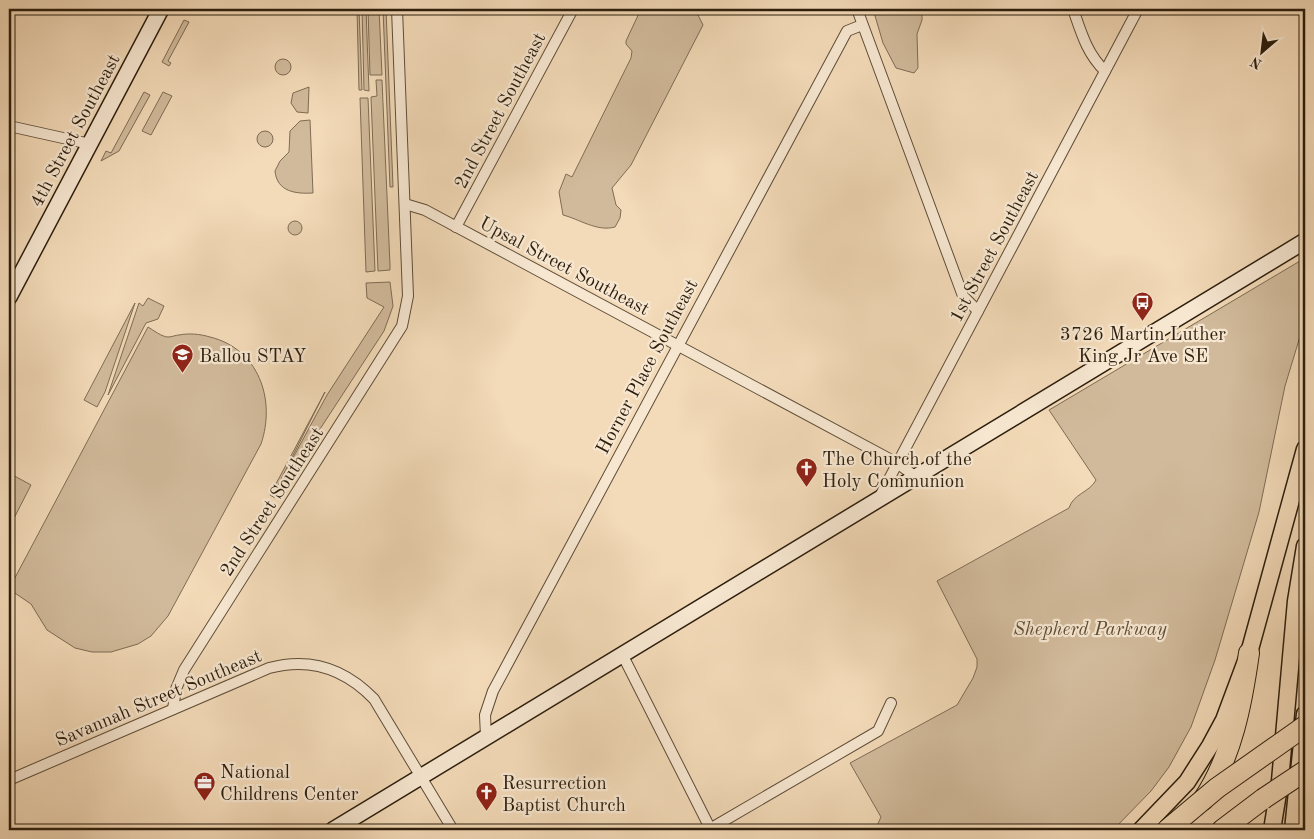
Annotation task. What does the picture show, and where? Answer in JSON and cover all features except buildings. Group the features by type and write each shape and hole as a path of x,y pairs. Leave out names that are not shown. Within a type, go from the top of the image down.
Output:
{"highway":[{"path":"1181,830 1208,794 1223,761 1242,700 1249,653"},
{"path":"1166,830 1225,782 1305,726"},
{"path":"1222,830 1263,798 1305,771"}],"main road":[{"name":"4th Street Southeast","path":"9,297 162,9"},
{"path":"333,830 1305,241"},
{"path":"1141,830 1177,794 1207,752 1224,720 1249,653 1305,449"},
{"path":"1272,830 1280,782 1296,601 1305,546"},
{"path":"1293,830 1305,714"}],"street":[{"path":"397,9 405,204"},
{"name":"2nd Street Southeast","path":"456,227 573,9"},
{"path":"857,9 963,296 978,311"},
{"path":"1073,9 1089,52 1105,71"},
{"name":"1st Street Southeast","path":"879,499 1138,9"},
{"name":"Horner Place Southeast","path":"486,737 485,716 493,691 847,31 862,25"},
{"path":"9,126 90,144"},
{"name":"Upsal Street Southeast","path":"405,204 425,210 678,345 897,463 916,477"},
{"name":"2nd Street Southeast","path":"173,709 176,689 184,670 397,337 405,315 408,296 405,204"},
{"path":"622,654 710,830 878,731 891,703"},
{"name":"Savannah Street Southeast","path":"9,780 269,668 300,663 325,667 352,680 374,699 453,830"}],"green space":[{"path":"357,9 359,9 362,90 359,90"},
{"path":"362,9 366,9 369,91 364,90"},
{"path":"368,9 379,9 382,75 370,75"},
{"path":"383,9 386,9 393,187 390,187"},
{"path":"641,9 680,9 698,15 703,25 631,165 612,188 616,205 621,210 620,218 615,227 602,228 563,215 559,192 566,174 572,177 631,58 632,51 626,44 626,41"},
{"path":"873,9 922,9 922,20 917,34 918,68 914,73 896,68 883,43"},
{"path":"184,20 189,22 168,61 171,63 169,66 162,62"},
{"path":"283,59 289,61 291,67 289,73 283,75 277,73 275,67 277,61"},
{"path":"376,80 382,80 390,265 390,270 378,271 371,97 377,96"},
{"path":"309,87 308,113 297,112 291,103 293,93"},
{"path":"144,92 150,95 119,151 101,161 106,151 111,153"},
{"path":"163,92 172,96 151,135 142,131"},
{"path":"360,98 368,98 375,271 366,272"},
{"path":"310,120 313,193 294,192 279,183 275,171 280,161 289,152 290,131 300,121"},
{"path":"265,131 273,139 265,147 257,139"},
{"path":"292,221 298,221 302,228 298,235 292,235 288,231 288,225"},
{"name":"Shepherd Parkway","path":"1305,258 1305,320 1285,386 1259,512 1215,660 1191,727 1169,767 1151,791 1113,830 875,830 881,817 850,763 957,705 973,678 977,667 977,659 937,581 1069,508 1074,499 1096,480 1049,410"},
{"path":"390,282 393,306 384,331 275,498 270,495 325,392 276,489 327,395 384,307 367,298 366,283"},
{"path":"148,298 164,306 158,319 146,323 108,395 139,303 143,306"},
{"path":"135,303 105,392 97,407 84,400"},
{"path":"148,327 166,337 191,334 210,337 227,343 241,353 260,378 266,410 265,427 261,444 168,616 151,636 138,644 111,652 92,652 75,648 47,630 31,604 9,589"},
{"path":"9,473 31,485 9,528"}],"place":[{"name":"3726 Martin Luther King Jr Ave SE","path":"1143,321"},
{"name":"Ballou STAY","path":"183,374"},
{"name":"The Church of the Holy Communion","path":"806,488"},
{"name":"National Childrens Center","path":"204,801"},
{"name":"Resurrection Baptist Church","path":"486,812"}]}
